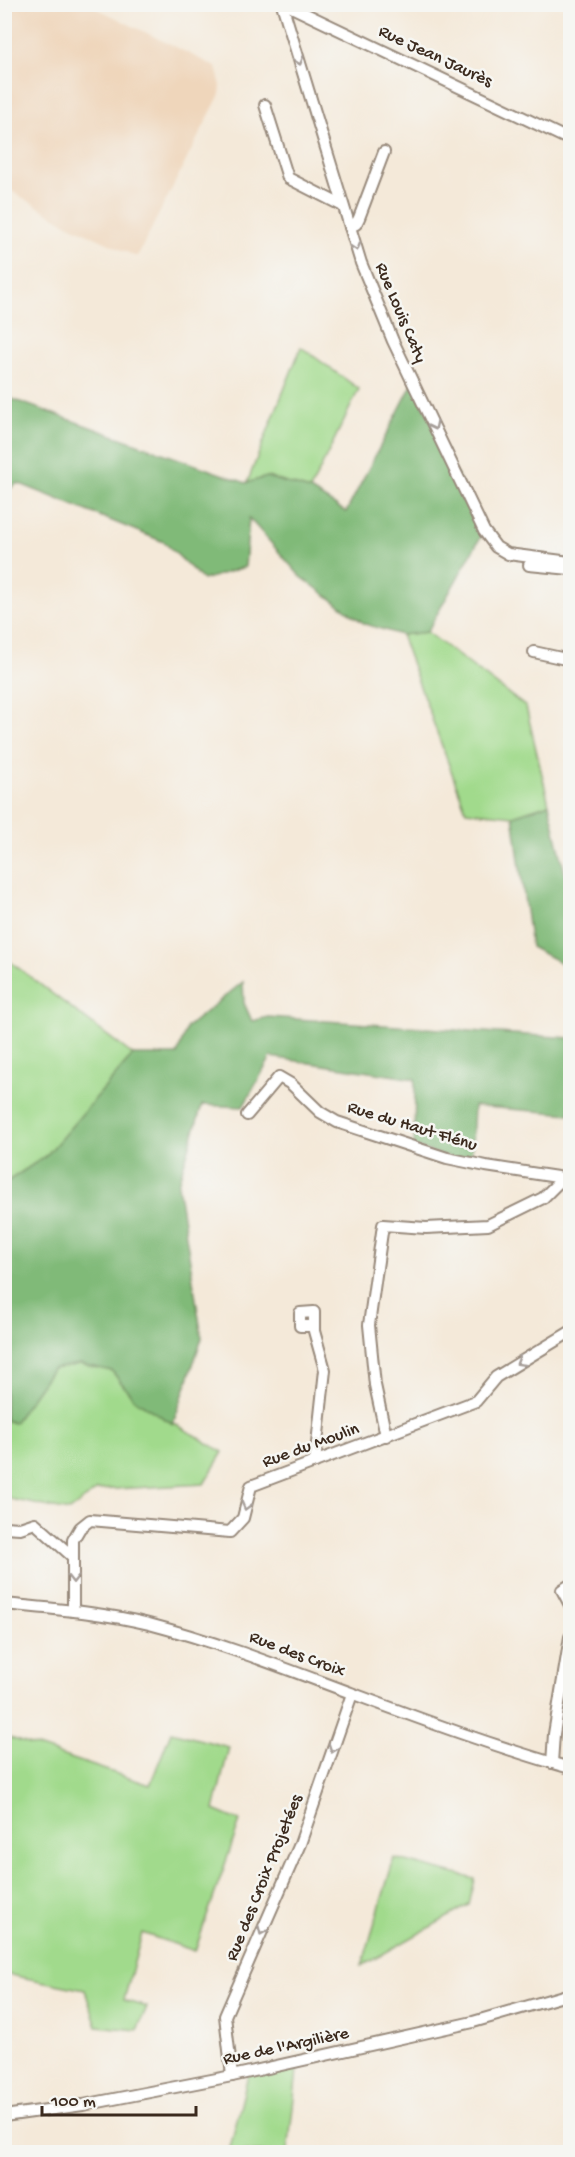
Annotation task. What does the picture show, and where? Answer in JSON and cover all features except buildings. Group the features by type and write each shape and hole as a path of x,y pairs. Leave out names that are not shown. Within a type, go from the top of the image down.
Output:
{"street":[{"name":"Rue Jean Jaurès","path":"284,4 570,140"},
{"name":"Rue Louis Caty","path":"284,4 361,263 393,341 484,531 496,547 508,554 570,562"},
{"path":"265,105 288,178 343,206"},
{"path":"350,227 356,224 359,218 384,152"},
{"path":"529,565 570,569"},
{"path":"534,652 570,660"},
{"name":"Rue du Haut Flénu","path":"247,1114 279,1077 291,1084 320,1112 337,1122 447,1158 567,1178"},
{"name":"Rue du Haut Flénu","path":"386,1436 375,1384 369,1325 383,1225 426,1228 488,1225 543,1198 567,1178"},
{"path":"314,1326 325,1370 315,1462"},
{"name":"Rue du Moulin","path":"73,1611 73,1540 80,1527 90,1520 230,1532 243,1518 251,1486 476,1401 496,1377 570,1332"},
{"path":"4,1527 20,1528 35,1523 73,1557"},
{"path":"570,1585 562,1590 570,1605"},
{"name":"Rue des Croix","path":"4,1604 73,1611 148,1624 244,1652 352,1694 570,1768"},
{"path":"552,1763 554,1734 570,1637"},
{"name":"Rue des Croix Projetées","path":"232,2076 225,2016 300,1844 352,1694"},
{"name":"Rue de l'Argilière","path":"4,2116 83,2105 232,2076 473,2022 570,1994"}],"shaded area":[{"path":"5,4 95,5 94,7 216,67 221,86 220,94 137,257 65,223 5,187"}],"green space":[{"path":"301,347 359,389 310,490 267,477 247,483"},
{"path":"413,383 484,531 427,632 401,635 365,624 300,576 249,518 245,567 203,580 164,542 18,483 5,492 4,396 246,483 267,477 310,490 346,512"},
{"path":"427,632 526,707 549,804 513,816 466,811 401,635"},
{"path":"549,804 570,895 569,967 531,947 513,816"},
{"path":"4,957 133,1055 46,1156 5,1183"},
{"path":"243,982 244,1003 252,1021 268,1017 570,1038 570,1114 474,1106 471,1163 414,1147 415,1079 271,1057 243,1107 202,1105 178,1184 202,1338 173,1424 135,1400 112,1371 80,1364 52,1369 14,1423 5,1420 5,1183 46,1156 133,1055 177,1055 187,1027"},
{"path":"80,1364 112,1371 135,1400 223,1452 204,1484 97,1490 69,1511 5,1498 4,1420 14,1422 52,1369"},
{"path":"171,1732 229,1747 214,1810 240,1821 195,1951 142,1933 124,2000 147,2007 137,2030 97,2026 85,1990 5,1974 5,1736 150,1785"},
{"path":"394,1858 475,1879 469,1905 362,1966"},
{"path":"298,2061 288,2152 229,2152 249,2072"}]}
